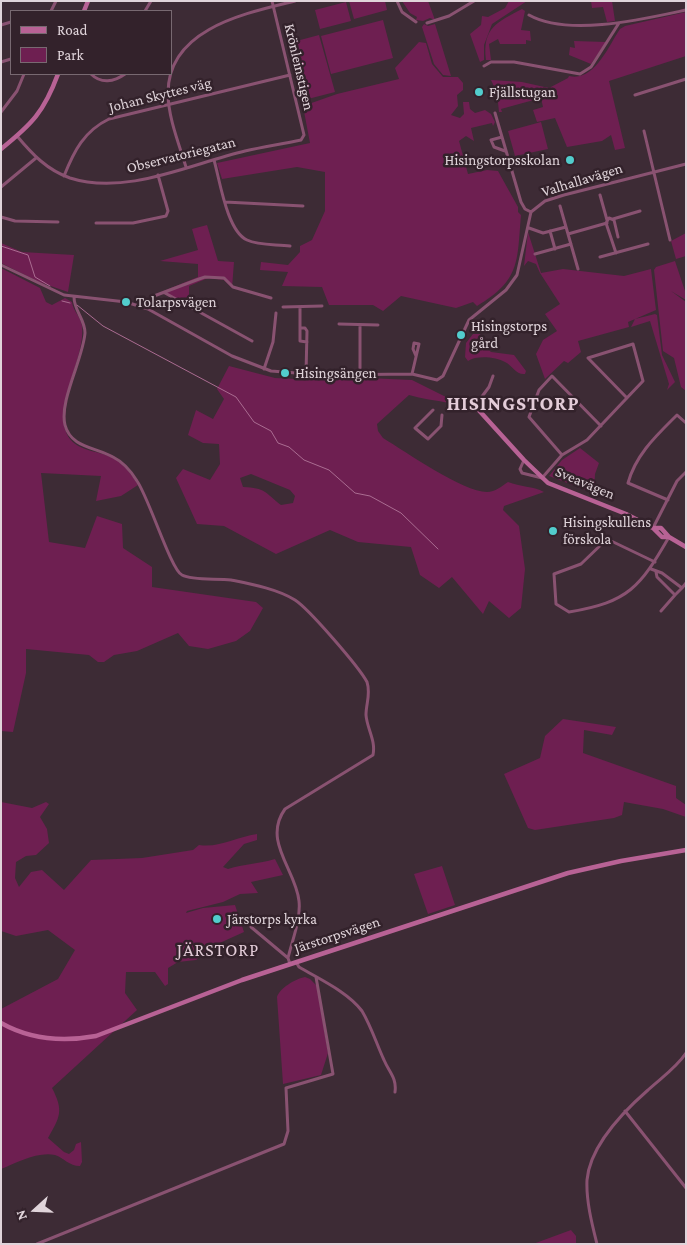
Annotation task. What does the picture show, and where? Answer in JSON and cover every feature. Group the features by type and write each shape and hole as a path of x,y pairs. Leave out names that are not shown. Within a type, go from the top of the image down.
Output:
{"street":[{"path":"52,10 56,1"},
{"name":"Krönleinstigen","path":"272,1 304,138"},
{"path":"172,73 180,58 194,40 223,21 295,1"},
{"path":"397,1 402,12 416,22"},
{"path":"427,23 451,16 474,1"},
{"path":"529,15 536,19 568,24 619,23 686,10"},
{"path":"484,66 491,62 524,63 580,74 591,67 619,23"},
{"path":"1,112 17,91 24,75"},
{"path":"1,149 17,136 42,110 58,75"},
{"path":"92,75 100,80 106,81 117,80 124,75"},
{"path":"171,75 168,86 169,104 186,167"},
{"name":"Johan Skyttes väg","path":"64,176 80,142 97,125 115,116 290,75"},
{"path":"635,95 686,78"},
{"path":"494,113 521,202 525,209 531,212"},
{"path":"644,131 670,240"},
{"name":"Observatoriegatan","path":"17,136 36,158 64,176 78,180 105,182 158,175 304,138"},
{"path":"502,137 491,140 494,147 506,151"},
{"path":"1,187 36,158"},
{"path":"214,160 232,224 241,236 252,242 290,246"},
{"name":"Valhallavägen","path":"412,374 433,380 441,377 469,320 506,290 517,275 531,212 540,204 550,199 686,164"},
{"path":"96,223 133,223 166,216 168,211 158,175"},
{"path":"600,195 616,253"},
{"path":"226,202 303,206"},
{"path":"560,206 578,269"},
{"path":"568,234 640,211"},
{"path":"1,217 15,221 58,222"},
{"path":"613,219 618,236"},
{"path":"529,228 542,233 566,227"},
{"path":"550,231 555,249"},
{"path":"535,254 571,244"},
{"path":"600,257 648,244"},
{"path":"1,265 56,292 74,298 126,302 146,308 232,356 264,369 306,374 412,374 416,356"},
{"path":"146,308 154,296 205,277 224,278 233,287 271,298"},
{"path":"165,292 252,341"},
{"path":"74,298 75,306 82,319 85,332 64,416 70,435 81,444 114,457 132,473 146,495 167,552 178,573 187,577 240,582 294,599 319,624 368,682 370,693 366,715 375,747 373,755 285,810 278,823 278,847 300,902 288,958 290,964"},
{"path":"283,307 322,306"},
{"path":"300,307 300,341 306,342"},
{"path":"264,369 274,342 276,312"},
{"path":"339,324 378,325"},
{"path":"360,324 360,374"},
{"path":"300,328 306,330 306,374"},
{"path":"524,460 520,469 522,473 542,478 562,455 584,443 601,426 643,381 633,344 588,358 627,398"},
{"path":"475,406 489,387 493,376"},
{"path":"562,455 529,417 539,390 552,376 601,426"},
{"name":"Sveavägen","path":"475,406 542,478 558,488 626,514 653,528 666,531 670,537 686,547"},
{"path":"433,410 415,428 428,439 442,426 442,415"},
{"path":"668,500 628,483 644,448 677,415 686,423"},
{"path":"653,528 677,481 686,472"},
{"path":"655,562 607,539 581,564 554,574 556,604 569,612 622,597 636,588 651,569 670,537"},
{"path":"651,569 662,573 682,588"},
{"path":"656,572 657,578 675,595"},
{"path":"661,611 686,583"},
{"name":"Järstorpsvägen","path":"1,1023 32,1036 49,1039 81,1039 96,1036 290,964 568,873 621,861 686,850"},
{"path":"251,927 288,958"},
{"path":"296,962 299,967 341,993 361,1010 387,1068 394,1077 396,1083 395,1092"},
{"path":"37,1244 284,1144 288,1131 286,1088 333,1074 316,977"},
{"path":"597,1244 588,1198 588,1173 609,1131 625,1112 674,1067 686,1053"},
{"path":"625,1112 686,1188"}],"green space":[{"path":"349,1 385,1 387,10 354,19"},
{"path":"402,1 428,1 435,20 430,18 423,21 416,20 417,17 410,13"},
{"path":"509,1 527,1 492,24 484,45 484,60 480,62 470,34 481,25 482,16 488,17 505,8"},
{"path":"591,1 612,1 615,21 607,22 603,7 592,8"},
{"path":"346,2 351,21 320,29 315,10"},
{"path":"522,9 525,11 521,30 530,31 531,41 526,40 526,44 500,44 498,39 489,44 491,60 486,60 485,49 489,33 499,22"},
{"path":"686,12 686,56 609,81 625,148 615,150 611,135 602,141 567,147 555,118 537,122 533,110 543,107 541,98 501,109 502,112 499,112 497,93 491,80 522,82 549,88 569,76 586,74 593,69 620,29 625,26"},
{"path":"383,20 393,58 331,74 321,36"},
{"path":"424,24 428,26 435,24 451,76 443,75 434,64 422,27"},
{"path":"319,35 335,92 304,100 289,43"},
{"path":"574,41 606,42 591,64 569,55 570,47 575,48"},
{"path":"419,42 426,43 432,64 443,77 458,77 463,83 463,90 457,95 458,106 451,115 460,118 464,114 463,102 469,102 470,109 475,113 485,110 491,114 495,122 493,126 492,123 471,128 474,141 466,136 459,141 468,174 487,170 498,171 521,215 517,257 509,278 491,297 477,306 473,302 456,308 401,296 383,311 373,305 329,305 322,287 282,286 288,272 260,270 261,262 288,265 300,252 300,246 312,240 325,211 325,172 297,167 222,179 217,163 310,143 303,106 337,94 399,79 395,68"},
{"path":"541,122 548,149 515,156 508,131"},
{"path":"207,225 218,261 234,262 232,288 224,280 208,278 189,286 189,308 161,292 198,277 198,264 160,261 198,250 192,229"},
{"path":"528,232 541,273 563,269 624,276 651,269 656,310 628,322 629,327 578,341 581,352 568,363 564,361 545,379 536,354 543,340 557,331 545,314 560,304 540,273 536,264 528,261 524,266"},
{"path":"686,233 686,256 676,259 671,241"},
{"path":"1,243 22,252 74,255 68,292 39,282 1,263"},
{"path":"675,261 686,294 686,300 671,291 686,302 686,391 681,387 674,358 663,351 654,270 656,267"},
{"path":"1,268 40,288 46,302 52,305 65,298 72,302 82,326 82,339 66,399 65,427 70,439 74,443 85,449 115,459 128,470 138,485 121,496 96,501 101,476 41,473 49,542 85,548 97,516 122,524 123,548 152,567 152,587 256,602 263,608 250,631 236,641 208,649 189,646 178,633 137,651 114,655 104,662 98,662 89,655 26,649 26,673 13,732 1,731"},
{"path":"657,315 662,355 675,382 667,390 669,384 650,321 631,327 635,319"},
{"path":"473,334 480,334 486,347 491,352 514,355 526,371 525,374 517,372 508,364 497,359 481,357 468,361 465,357 466,343"},
{"path":"229,366 275,378 317,380 350,377 360,382 367,378 412,380 448,398 449,403 409,395 377,424 378,431 383,438 464,486 487,492 493,491 508,482 544,492 504,506 503,510 519,526 525,569 521,608 509,618 489,601 483,614 452,577 439,588 420,575 411,547 358,542 330,530 276,554 224,526 197,524 176,478 183,469 210,480 220,464 219,444 203,443 188,435 196,410 213,419 224,399 217,389","holes":["251,474 290,490 295,496 293,503 281,505 261,490 243,487 240,478"]},
{"path":"580,448 599,463 595,474 594,493 549,476 562,460"},
{"path":"563,719 616,727 612,735 584,730 583,753 676,786 676,798 686,805 686,817 663,809 624,802 622,815 614,818 535,830 528,828 504,774 540,758 545,736"},
{"path":"1,802 32,808 46,802 49,804 40,817 47,829 49,843 36,855 26,856 16,862 15,878 19,887 31,872 42,870 64,890 91,860 142,858 193,850 199,845 221,844 257,834 257,840 244,844 223,867 228,869 275,859 283,875 251,882 258,893 240,894 223,902 187,911 186,913 203,908 235,905 244,932 213,946 196,960 178,962 168,968 168,984 165,986 155,972 126,972 125,993 137,1010 52,1088 58,1103 59,1114 48,1138 69,1154 74,1150 76,1144 81,1142 82,1162 80,1166 73,1165 55,1155 48,1154 27,1158 1,1169 1,1009 58,979 75,950 48,930 16,936 1,931"},
{"path":"442,866 455,905 428,914 414,874"},
{"path":"305,977 317,986 328,1053 321,1075 283,1084 277,997 288,984"},
{"path":"571,1230 576,1236 576,1244 533,1244"}],"waterway":[{"path":"1,246 28,255 35,277 50,286"},
{"path":"62,301 70,303"},
{"path":"77,305 103,326 236,397 254,422 271,431 278,443 289,447 304,460 329,470 355,493 370,496 401,513 438,549"}],"place":[{"name":"Fjällstugan","path":"479,92"},
{"name":"Hisingstorpsskolan","path":"570,160"},
{"name":"Tolarpsvägen","path":"126,302"},
{"name":"Hisingstorps gård","path":"461,335"},
{"name":"Hisingsängen","path":"285,373"},
{"name":"Hisingskullens förskola","path":"553,531"},
{"name":"Järstorps kyrka","path":"217,919"}],"district":[{"name":"HISINGSTORP","path":"513,404"},
{"name":"JÄRSTORP","path":"218,950"}]}
